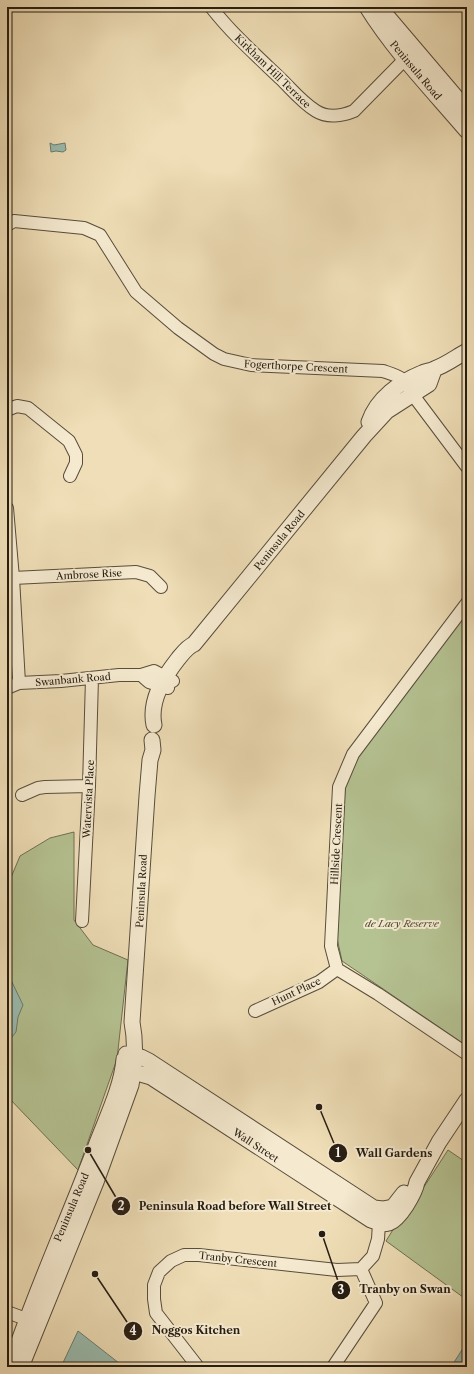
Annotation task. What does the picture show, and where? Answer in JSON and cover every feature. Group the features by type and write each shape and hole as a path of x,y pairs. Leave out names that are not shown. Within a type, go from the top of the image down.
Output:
{"street":[{"name":"Kirkham Hill Terrace","path":"211,7 226,26 299,96 316,111 324,114 335,116 345,115 354,111 410,54"},
{"name":"Peninsula Road","path":"367,7 378,24 467,110"},
{"name":"Peninsula Road","path":"373,7 387,16 410,54 467,131"},
{"name":"Fogerthorpe Crescent","path":"10,223 84,228 100,235 136,292 178,328 214,354 224,359 251,365 371,370 405,387"},
{"name":"Peninsula Road","path":"10,1367 32,1322 64,1242 96,1182 131,1085 128,1071 129,1055 125,1037 132,1022 137,966 147,796 150,760 153,750 152,740 154,725 160,716 167,683 194,653 194,644 364,436 387,411 400,401 405,387 430,384 434,370 467,351"},
{"path":"405,387 467,467"},
{"path":"7,410 17,406 28,408 69,441 76,455 76,463 70,476"},
{"path":"7,508 20,683"},
{"name":"Ambrose Rise","path":"13,578 136,572 150,576 160,587"},
{"name":"Hillside Crescent","path":"337,969 331,946 339,787 353,754 467,603"},
{"name":"Swanbank Road","path":"7,688 20,683 61,681 118,675 141,675 149,682 167,683"},
{"name":"Watervista Place","path":"82,921 89,786 92,678"},
{"path":"22,795 38,788 45,787 89,786"},
{"path":"337,969 378,994 467,1054"},
{"name":"Hunt Place","path":"255,1011 319,982 337,969"},
{"name":"Wall Street","path":"129,1055 149,1061 194,1098 332,1188 371,1220 385,1219"},
{"name":"Wall Street","path":"128,1071 151,1078 194,1098"},
{"path":"333,1367 376,1303 361,1269 373,1256 385,1219 395,1219 405,1206 416,1189 416,1182 439,1142 467,1100"},
{"name":"Tranby Crescent","path":"198,1367 156,1313 154,1285 160,1272 171,1261 184,1255 199,1255 336,1270 361,1269"},
{"path":"7,1312 32,1322"},
{"name":"Peninsula Road","path":"20,1367 32,1322"}],"green space":[{"name":"de Lacy Reserve","path":"467,603 467,1046 342,961 337,938 346,771"},
{"path":"74,832 74,920 93,945 128,960 117,1059 78,1170 7,1096 7,887 20,856 50,838"},
{"path":"448,1150 467,1163 467,1300 386,1241 394,1228 405,1216"}],"shaded area":[{"path":"50,143 54,145 65,143 66,150 63,152 51,152"},
{"path":"7,977 10,978 23,1005 18,1017 16,1032 7,1043"},
{"path":"78,1331 124,1367 61,1367"},
{"path":"467,1342 467,1367 451,1367"}],"place":[{"name":"Wall Gardens","path":"319,1107"},
{"name":"Peninsula Road before Wall Street","path":"88,1150"},
{"name":"Tranby on Swan","path":"322,1234"},
{"name":"Noggos Kitchen","path":"95,1274"}]}
